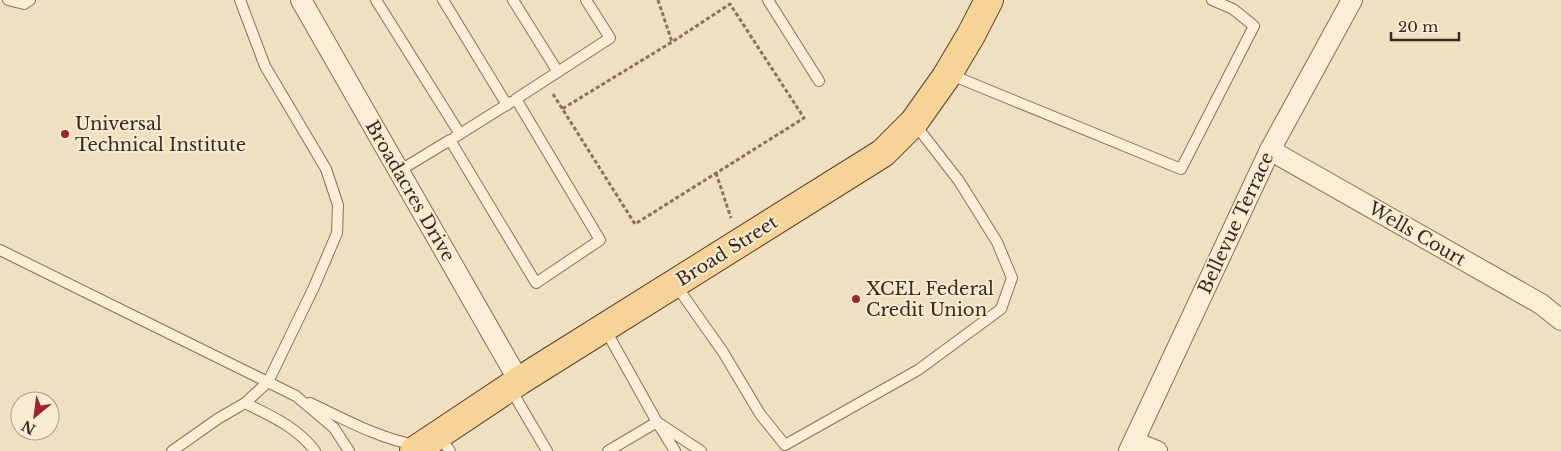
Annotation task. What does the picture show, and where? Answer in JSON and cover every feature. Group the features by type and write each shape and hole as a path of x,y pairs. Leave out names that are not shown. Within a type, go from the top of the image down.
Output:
{"main road":[{"name":"Broad Street","path":"431,446 515,384 882,153 914,122 971,35 989,0"}],"street":[{"name":"Broadacres Drive","path":"302,0 399,171 515,384"},
{"name":"Bellevue Terrace","path":"1131,447 1270,150 1352,0"},
{"name":"Wells Court","path":"1270,150 1541,304 1561,320"},
{"path":"1131,447 1157,451"}],"lane":[{"path":"8,0 24,4 30,0"},
{"path":"172,451 218,418 245,403 268,382 337,233 338,204 326,170 265,66 240,0"},
{"path":"376,0 460,134"},
{"path":"443,0 507,105"},
{"path":"513,0 558,72"},
{"path":"399,171 507,105 610,38 586,0"},
{"path":"768,0 819,81"},
{"path":"947,74 1180,169 1254,26 1233,9 1212,0"},
{"path":"450,140 536,283 600,240 516,99"},
{"path":"675,283 723,352 760,414 785,445 918,370 1001,309 1012,278 997,242 959,181 914,122"},
{"path":"0,250 372,432 398,442 431,446"},
{"path":"604,328 675,451"},
{"path":"515,384 547,451"},
{"path":"296,396 334,428 349,451"},
{"path":"245,403 296,430 306,439 314,451"},
{"path":"608,451 657,422"},
{"path":"657,422 701,451"}],"path":[{"path":"658,0 672,42"},
{"path":"544,81 634,224 804,118 730,4 562,109"},
{"path":"716,173 731,218"}],"place":[{"name":"Universal Technical Institute","path":"65,134"},
{"name":"XCEL Federal Credit Union","path":"856,299"}]}
